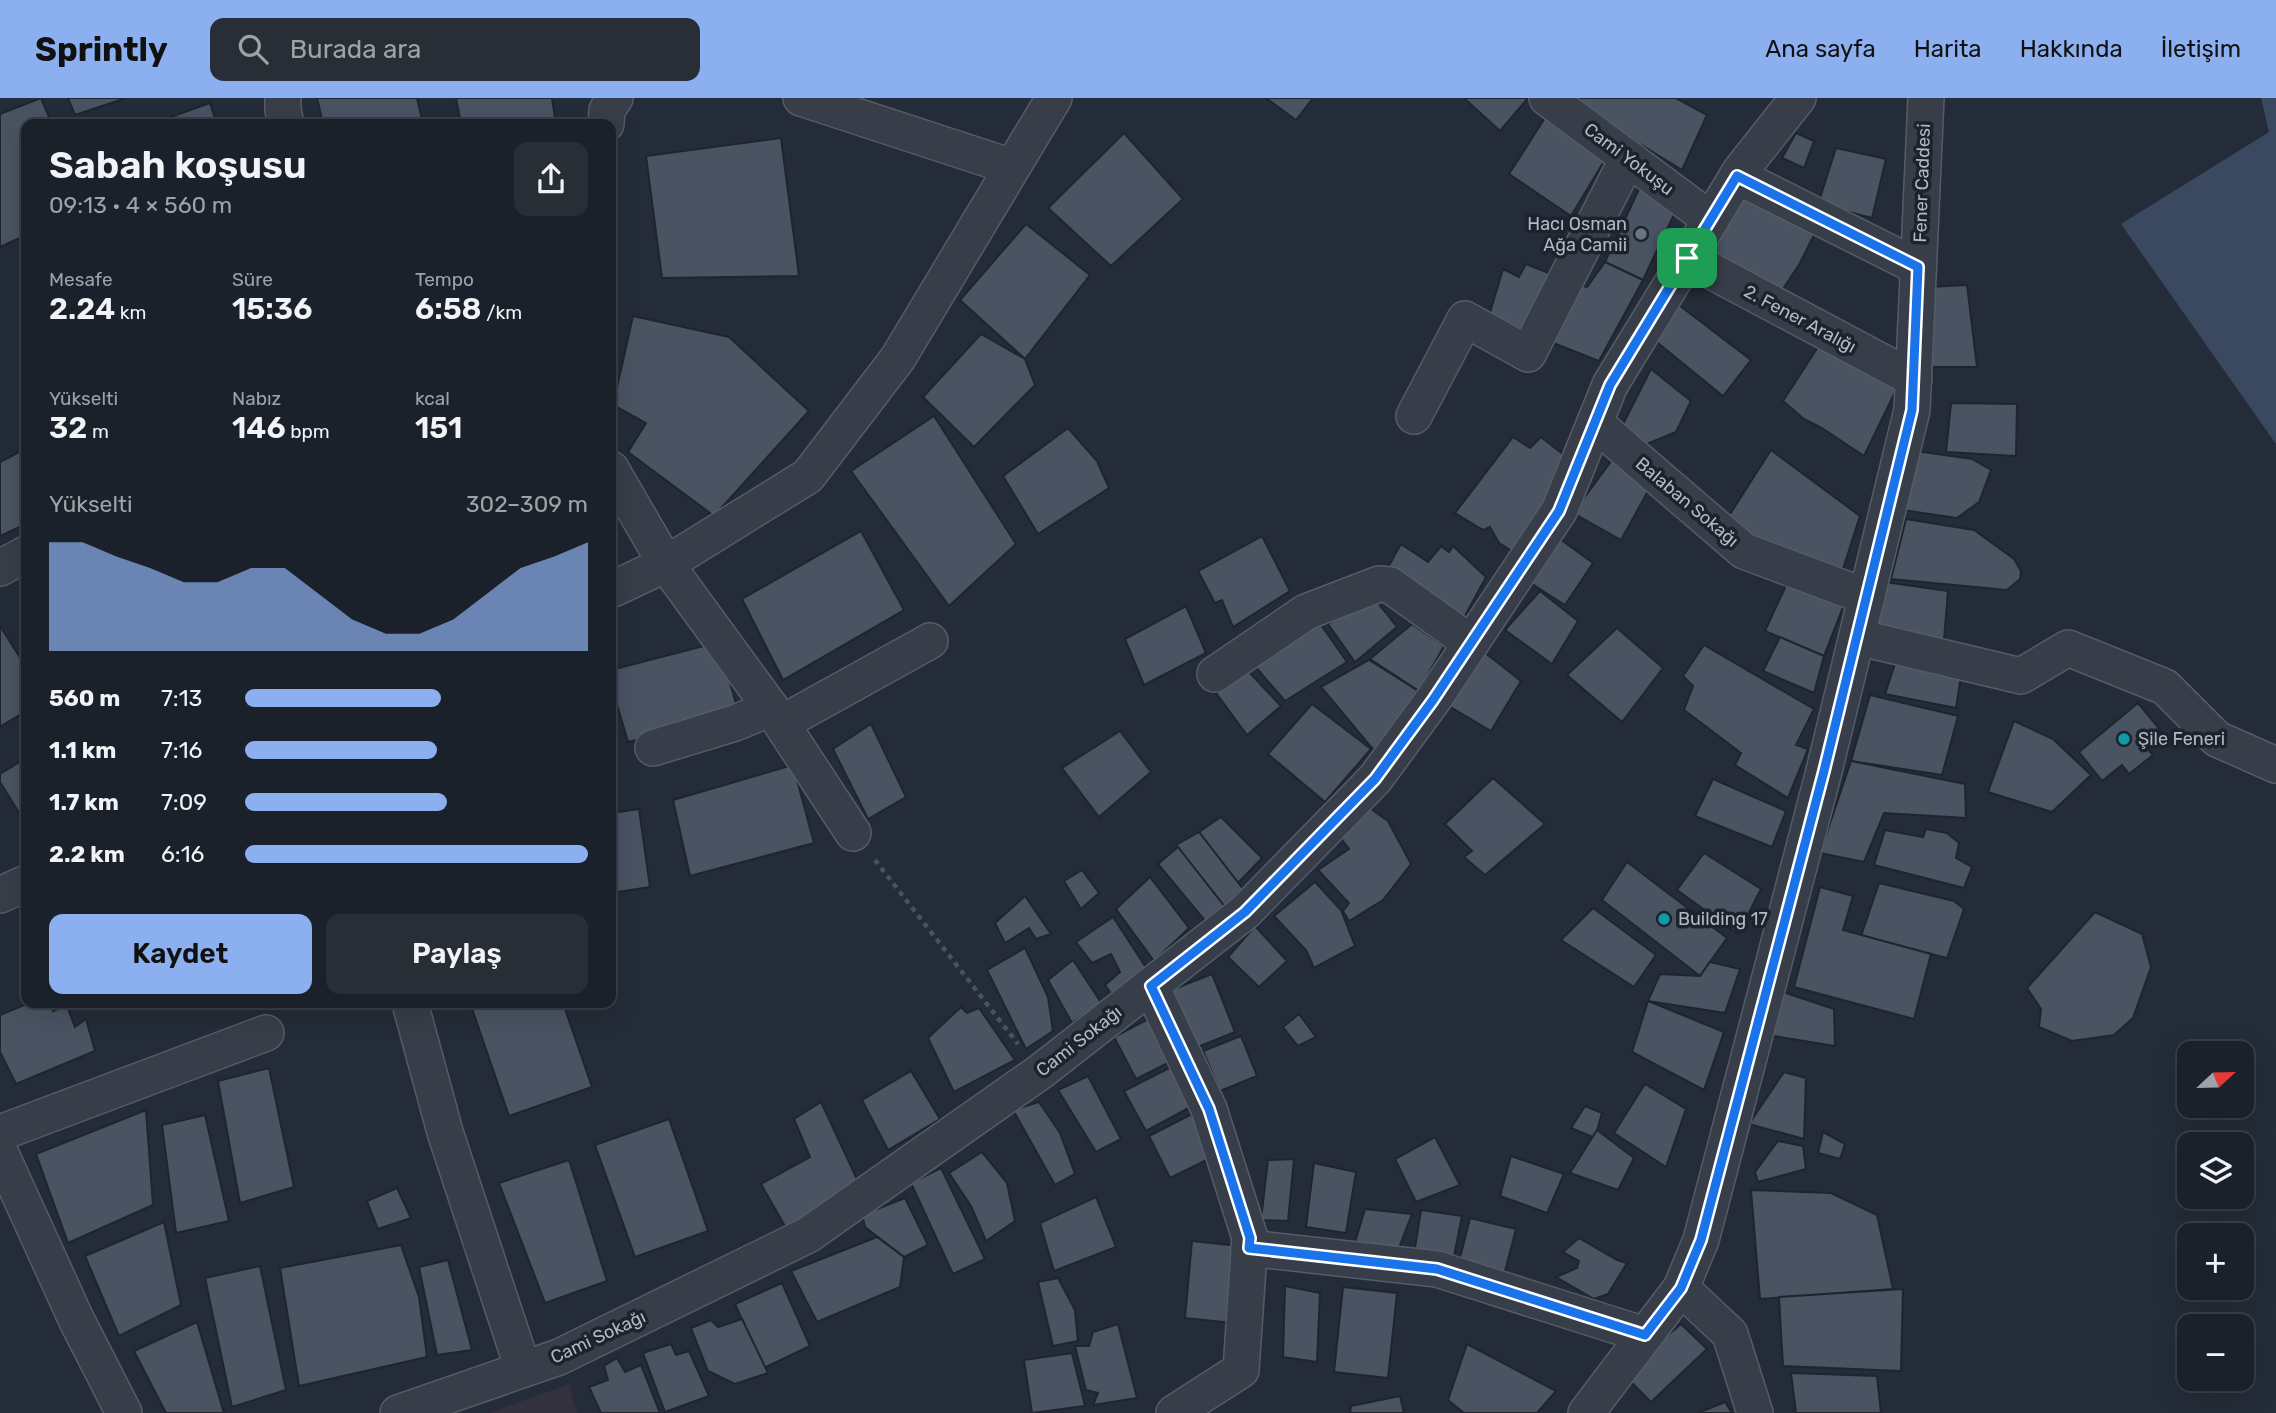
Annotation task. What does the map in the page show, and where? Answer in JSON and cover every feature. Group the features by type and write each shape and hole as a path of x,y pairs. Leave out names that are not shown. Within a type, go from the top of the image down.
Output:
{"street":[{"path":"283,98 285,119"},
{"path":"606,119 607,110 615,98"},
{"path":"801,98 1012,167"},
{"path":"616,588 666,564 808,476 898,359 1054,98"},
{"name":"Cami Yokuşu","path":"1547,98 1711,219"},
{"name":"Cami Sokağı","path":"398,1413 559,1357 808,1235 1040,1072 1245,912 1375,779 1433,700 1559,511 1610,385 1687,258 1737,176 1798,98"},
{"name":"Fener Caddesi","path":"1586,1413 1681,1288 1701,1240 1824,771 1912,410 1926,98"},
{"path":"1414,416 1465,320 1528,354 1628,158"},
{"path":"1737,176 1918,267"},
{"name":"2. Fener Aralığı","path":"1687,258 1914,379"},
{"name":"Balaban Sokağı","path":"1595,423 1744,551 1867,597"},
{"path":"616,478 666,564 777,716 853,833"},
{"path":"0,568 21,557"},
{"path":"1215,674 1306,612 1379,584 1390,585 1471,643"},
{"path":"1857,637 2021,676 2068,648 2165,687 2217,738 2276,765"},
{"path":"653,748 735,723 777,716 930,641"},
{"path":"0,895 21,885"},
{"path":"1151,986 1209,1109 1250,1238 1241,1370 1174,1413"},
{"path":"411,1008 445,1132 523,1370"},
{"path":"0,1133 266,1033"},
{"path":"0,1152 76,1319 124,1413"},
{"path":"1249,1248 1437,1269 1645,1335"},
{"path":"1681,1288 1730,1334 1755,1413"}],"path":[{"path":"853,833 1040,1072"}],"shaded area":[{"path":"569,1384 577,1413 489,1413"}],"water":[{"path":"2261,98 2276,98 2276,444 2121,224 2269,132"}],"building":[{"path":"41,98 50,119 21,119 21,237 0,247 0,114"},
{"path":"68,98 126,98 75,115"},
{"path":"317,98 417,98 422,119 322,119"},
{"path":"456,98 552,98 555,119 460,119"},
{"path":"1266,98 1313,98 1296,120"},
{"path":"1464,98 1528,98 1500,131"},
{"path":"1575,98 1676,98 1707,115 1682,170 1614,128"},
{"path":"210,103 215,119 165,119"},
{"path":"1548,113 1609,153 1571,216 1509,174"},
{"path":"1124,133 1183,199 1111,266 1048,208"},
{"path":"1796,133 1814,141 1804,168 1782,158"},
{"path":"781,138 799,276 662,278 646,156"},
{"path":"1836,148 1886,159 1872,218 1818,204"},
{"name":"Hacı Osman Ağa Camii","path":"1640,187 1678,206 1643,280 1605,262"},
{"path":"1744,196 1816,231 1800,263 1776,300 1697,253"},
{"path":"1026,224 1090,275 1025,359 960,300"},
{"path":"1605,262 1643,280 1599,361 1548,341 1575,283 1587,287"},
{"path":"1526,264 1549,273 1554,291 1529,336 1489,316 1503,269 1519,277"},
{"path":"1967,285 1977,367 1931,367 1929,287"},
{"path":"1675,302 1751,360 1723,396 1653,339"},
{"path":"633,316 729,337 809,411 714,516 628,452 646,423 616,407 616,392"},
{"path":"981,334 1025,359 1035,385 974,447 923,397"},
{"path":"1818,347 1900,382 1864,456 1804,419 1783,401"},
{"path":"1651,369 1691,401 1676,432 1642,446 1620,430"},
{"path":"1951,403 2017,404 2016,456 1946,452"},
{"path":"934,416 1016,544 949,606 851,471"},
{"path":"1068,428 1097,461 1109,488 1038,534 1003,476"},
{"path":"1513,437 1530,448 1541,437 1569,459 1520,556 1499,543 1490,527 1483,530 1455,513"},
{"path":"1771,450 1860,516 1842,572 1723,525"},
{"path":"21,451 21,526 0,536 0,462"},
{"path":"1916,451 1972,459 1991,470 1979,502 1957,518 1902,510"},
{"path":"1615,456 1653,482 1621,540 1573,513"},
{"path":"1906,519 1974,530 2014,559 2021,571 2020,579 2007,590 1891,579"},
{"path":"861,531 904,610 783,680 742,599"},
{"path":"1262,536 1290,591 1233,627 1222,600 1215,603 1198,571"},
{"path":"1560,539 1593,563 1565,605 1521,577"},
{"path":"1401,544 1428,562 1441,546 1449,552 1453,546 1486,577 1459,627 1383,576"},
{"path":"1788,581 1843,607 1824,656 1765,631"},
{"path":"1885,582 1948,591 1944,640 1875,633"},
{"path":"1540,591 1578,621 1552,664 1505,630"},
{"path":"1373,597 1397,627 1355,662 1328,624"},
{"path":"1186,606 1206,653 1144,685 1125,639"},
{"path":"1312,612 1347,662 1285,701 1247,657"},
{"path":"1412,624 1444,646 1419,691 1370,659"},
{"path":"0,626 21,659 21,714 0,727"},
{"path":"1617,628 1663,668 1622,722 1567,675"},
{"path":"1780,637 1824,656 1814,693 1763,671"},
{"path":"719,642 739,715 628,742 616,701 616,669"},
{"path":"1475,645 1521,681 1491,731 1442,702"},
{"path":"1704,645 1814,709 1796,745 1808,749 1788,798 1735,765 1741,753 1684,710 1693,686 1683,676"},
{"path":"1900,649 1963,663 1956,708 1885,694"},
{"path":"1369,660 1423,694 1376,753 1321,687"},
{"path":"1248,671 1281,706 1247,735 1216,693"},
{"path":"1870,695 1958,716 1942,775 1851,761"},
{"name":"Şile Feneri","path":"2138,703 2162,732 2145,746 2153,755 2129,774 2122,765 2102,781 2079,752"},
{"path":"1312,704 1371,749 1325,802 1268,754"},
{"path":"2014,721 2053,739 2091,775 2052,812 1988,792"},
{"path":"871,724 906,797 868,819 833,749"},
{"path":"1120,731 1151,772 1099,817 1062,768"},
{"path":"21,761 21,816 0,782 0,774"},
{"path":"1851,761 1965,784 1966,818 1884,813 1864,862 1820,853"},
{"path":"793,765 814,843 690,876 673,800"},
{"path":"1493,778 1545,824 1485,875 1464,857 1472,851 1445,824"},
{"path":"1713,779 1786,811 1772,847 1695,816"},
{"path":"1367,806 1388,821 1411,864 1383,900 1349,921 1343,911 1349,903 1318,870 1349,849 1337,833"},
{"path":"639,809 650,887 616,892 616,812"},
{"path":"1221,817 1262,858 1238,883 1199,832"},
{"path":"1926,829 1947,833 1959,843 1956,858 1972,867 1964,888 1874,865 1885,830 1923,837"},
{"path":"1199,832 1243,889 1225,907 1176,845"},
{"path":"1178,847 1225,907 1206,922 1158,864"},
{"path":"1704,853 1761,889 1738,934 1677,890"},
{"name":"Building 17","path":"1627,862 1727,938 1700,976 1602,900"},
{"path":"1082,870 1099,893 1081,909 1064,881"},
{"path":"1150,877 1189,928 1154,961 1116,909"},
{"path":"1315,882 1341,910 1355,946 1314,968 1306,950 1274,916"},
{"path":"1879,883 1954,901 1964,909 1947,958 1861,936"},
{"path":"1820,887 1853,896 1843,930 1931,954 1914,1019 1794,987"},
{"path":"1025,896 1051,934 1036,939 1029,928 1005,943 995,923"},
{"path":"1593,908 1656,955 1634,987 1561,940"},
{"path":"2095,912 2142,934 2151,967 2133,1018 2114,1035 2072,1041 2039,1027 2041,1009 2027,988"},
{"path":"1113,917 1147,969 1112,995 1105,985 1120,972 1111,954 1092,963 1076,942"},
{"path":"1255,926 1287,961 1259,987 1228,957"},
{"path":"1025,948 1048,997 1053,1031 1026,1049 987,970"},
{"path":"1073,960 1102,1004 1072,1023 1048,980"},
{"path":"1710,962 1740,969 1725,1013 1648,1001 1660,974 1700,976"},
{"path":"1212,974 1235,1032 1188,1051 1164,993"},
{"path":"1783,992 1834,1009 1835,1046 1773,1036"},
{"path":"1648,1001 1724,1032 1704,1090 1632,1052"},
{"path":"21,1006 52,1008 53,1011 68,1008 75,1027 86,1019 95,1051 16,1084 0,1052 0,1015"},
{"path":"961,1007 967,1013 979,1008 1015,1060 954,1092 928,1038"},
{"path":"472,1008 565,1008 592,1087 509,1116"},
{"path":"1299,1014 1316,1037 1298,1046 1283,1027"},
{"path":"1154,1016 1176,1059 1136,1079 1114,1037"},
{"path":"1241,1036 1257,1076 1220,1091 1203,1051"},
{"path":"1177,1064 1198,1103 1146,1131 1124,1091"},
{"path":"269,1068 294,1187 240,1203 218,1081"},
{"path":"911,1071 940,1119 888,1150 862,1100"},
{"path":"1784,1072 1806,1078 1804,1139 1749,1124"},
{"path":"1088,1076 1121,1139 1096,1152 1058,1090"},
{"path":"1645,1084 1686,1109 1666,1167 1614,1133"},
{"path":"821,1102 863,1192 786,1228 761,1184 810,1157 794,1119"},
{"path":"1039,1102 1060,1133 1075,1174 1055,1185 1013,1110"},
{"path":"1585,1106 1602,1113 1595,1138 1571,1128"},
{"path":"146,1110 153,1205 68,1243 36,1154"},
{"path":"1194,1113 1215,1156 1170,1178 1149,1136"},
{"path":"205,1115 229,1221 176,1233 162,1125"},
{"path":"669,1119 708,1231 635,1257 595,1145"},
{"path":"1597,1130 1634,1158 1618,1190 1570,1173"},
{"path":"1823,1132 1845,1144 1840,1159 1818,1153"},
{"path":"1435,1137 1460,1185 1416,1202 1395,1159"},
{"path":"1778,1141 1803,1146 1806,1169 1758,1182 1755,1172"},
{"path":"982,1152 1007,1183 1015,1221 986,1241 971,1206 949,1173"},
{"path":"1511,1156 1564,1174 1547,1213 1500,1196"},
{"path":"1294,1159 1288,1221 1261,1220 1268,1160"},
{"path":"569,1160 607,1281 545,1303 499,1183"},
{"path":"1314,1163 1356,1172 1346,1233 1306,1227"},
{"path":"941,1168 985,1259 953,1274 911,1183"},
{"path":"397,1188 411,1218 378,1229 367,1201"},
{"path":"1751,1190 1831,1193 1877,1215 1893,1289 1760,1299"},
{"path":"1096,1197 1116,1247 1054,1271 1040,1223"},
{"path":"905,1198 928,1245 904,1257 865,1227 862,1215"},
{"path":"1365,1209 1412,1214 1397,1253 1353,1249"},
{"path":"1421,1210 1462,1216 1453,1261 1414,1254"},
{"path":"1470,1218 1516,1229 1504,1275 1459,1262"},
{"path":"164,1222 181,1305 119,1336 85,1256"},
{"path":"877,1237 904,1257 900,1287 817,1322 791,1271"},
{"path":"1579,1238 1627,1263 1608,1294 1594,1299 1556,1277 1577,1268 1579,1261 1563,1252"},
{"path":"1192,1241 1239,1246 1233,1323 1185,1318"},
{"path":"401,1245 419,1297 427,1357 299,1386 280,1268"},
{"path":"448,1260 472,1350 437,1355 419,1267"},
{"path":"260,1266 286,1390 232,1407 205,1278"},
{"path":"1058,1278 1075,1310 1078,1341 1053,1346 1038,1282"},
{"path":"782,1283 810,1346 764,1368 735,1304"},
{"path":"1285,1286 1320,1293 1317,1362 1283,1357"},
{"path":"1343,1287 1397,1293 1388,1378 1334,1372"},
{"path":"1903,1289 1901,1371 1783,1366 1779,1297"},
{"path":"742,1319 768,1373 735,1384 708,1371 691,1328 711,1320 718,1327"},
{"path":"197,1322 224,1413 166,1413 134,1351"},
{"path":"1118,1324 1137,1398 1093,1405 1098,1393 1086,1390 1075,1346 1089,1346 1093,1332"},
{"path":"1681,1324 1707,1349 1651,1402 1622,1373"},
{"path":"671,1344 676,1355 689,1351 709,1396 665,1412 643,1353"},
{"path":"1467,1344 1556,1391 1537,1413 1464,1413 1448,1400"},
{"path":"1072,1353 1085,1406 1032,1413 1024,1360"},
{"path":"617,1358 625,1372 641,1365 660,1413 601,1413 589,1387 608,1380 604,1366"},
{"path":"1791,1373 1877,1376 1881,1413 1796,1413"},
{"path":"1400,1396 1404,1413 1350,1413 1351,1406"},
{"path":"1725,1402 1732,1413 1698,1413"}],"place":[{"name":"Hacı Osman Ağa Camii","path":"1641,234"},
{"name":"Şile Feneri","path":"2124,739"},
{"name":"Building 17","path":"1664,919"}],"route":[{"path":"1737,176 1918,267 1912,410 1824,771 1701,1240 1681,1288 1645,1335 1437,1269 1249,1248 1250,1238 1209,1109 1151,986 1245,912 1375,779 1433,700 1559,511 1610,385 1687,258 1737,176"}]}
